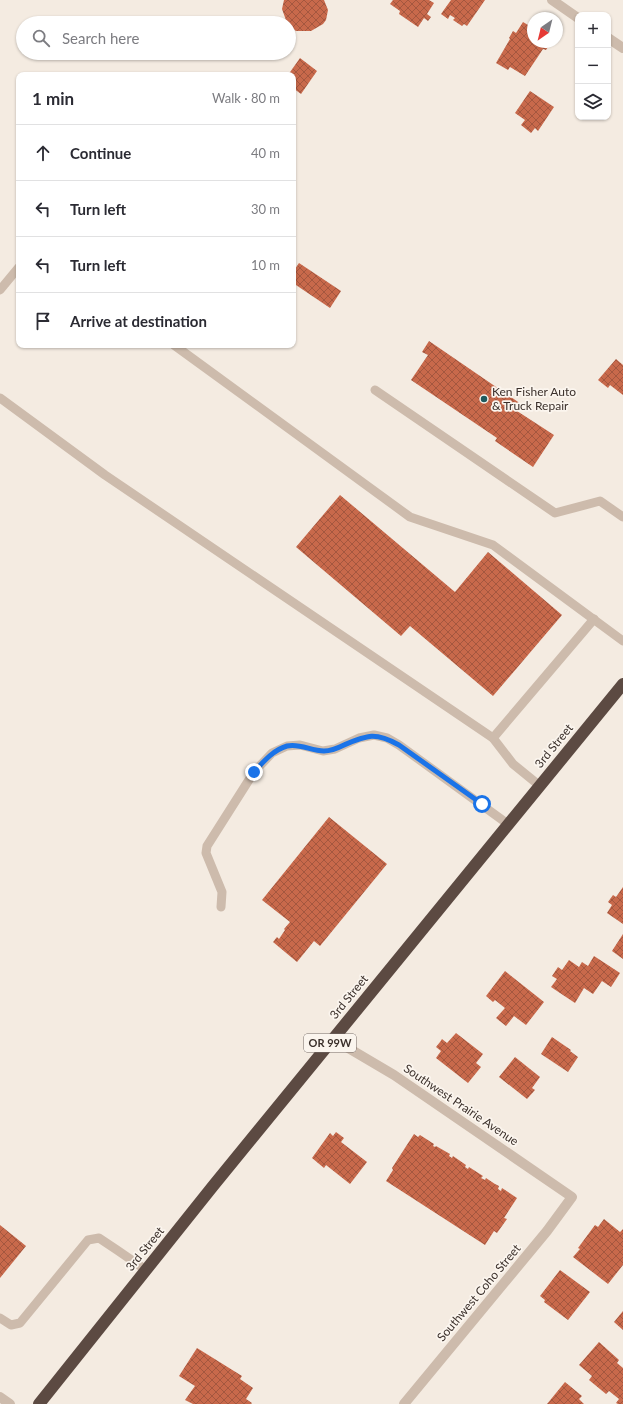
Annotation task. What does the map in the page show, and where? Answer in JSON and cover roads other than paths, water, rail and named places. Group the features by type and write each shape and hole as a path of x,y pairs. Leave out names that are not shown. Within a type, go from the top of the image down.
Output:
{"highway":[{"name":"3rd Street","path":"39,1404 213,1186 623,684"}],"street":[{"path":"552,0 575,16"},
{"path":"611,40 623,48"},
{"name":"Southwest Prairie Avenue","path":"333,1039 394,1075 572,1197"},
{"name":"Southwest Coho Street","path":"404,1404 547,1231 572,1197"},
{"path":"0,1397 10,1404"}],"lane":[{"path":"0,290 16,271"},
{"path":"178,348 410,517 493,545 623,641"},
{"path":"374,390 555,513 600,501 623,517"},
{"path":"0,398 105,474 493,738 514,764 540,786"},
{"path":"493,738 594,619"},
{"path":"221,907 222,892 206,853 207,846 254,772 272,753 287,746 300,745 323,751 334,749 360,738 374,735 387,738 399,745 508,824"},
{"path":"0,1318 11,1325 20,1323 88,1240 98,1238 146,1270"}],"place":[{"name":"Ken Fisher Auto & Truck Repair","path":"484,399"}]}
